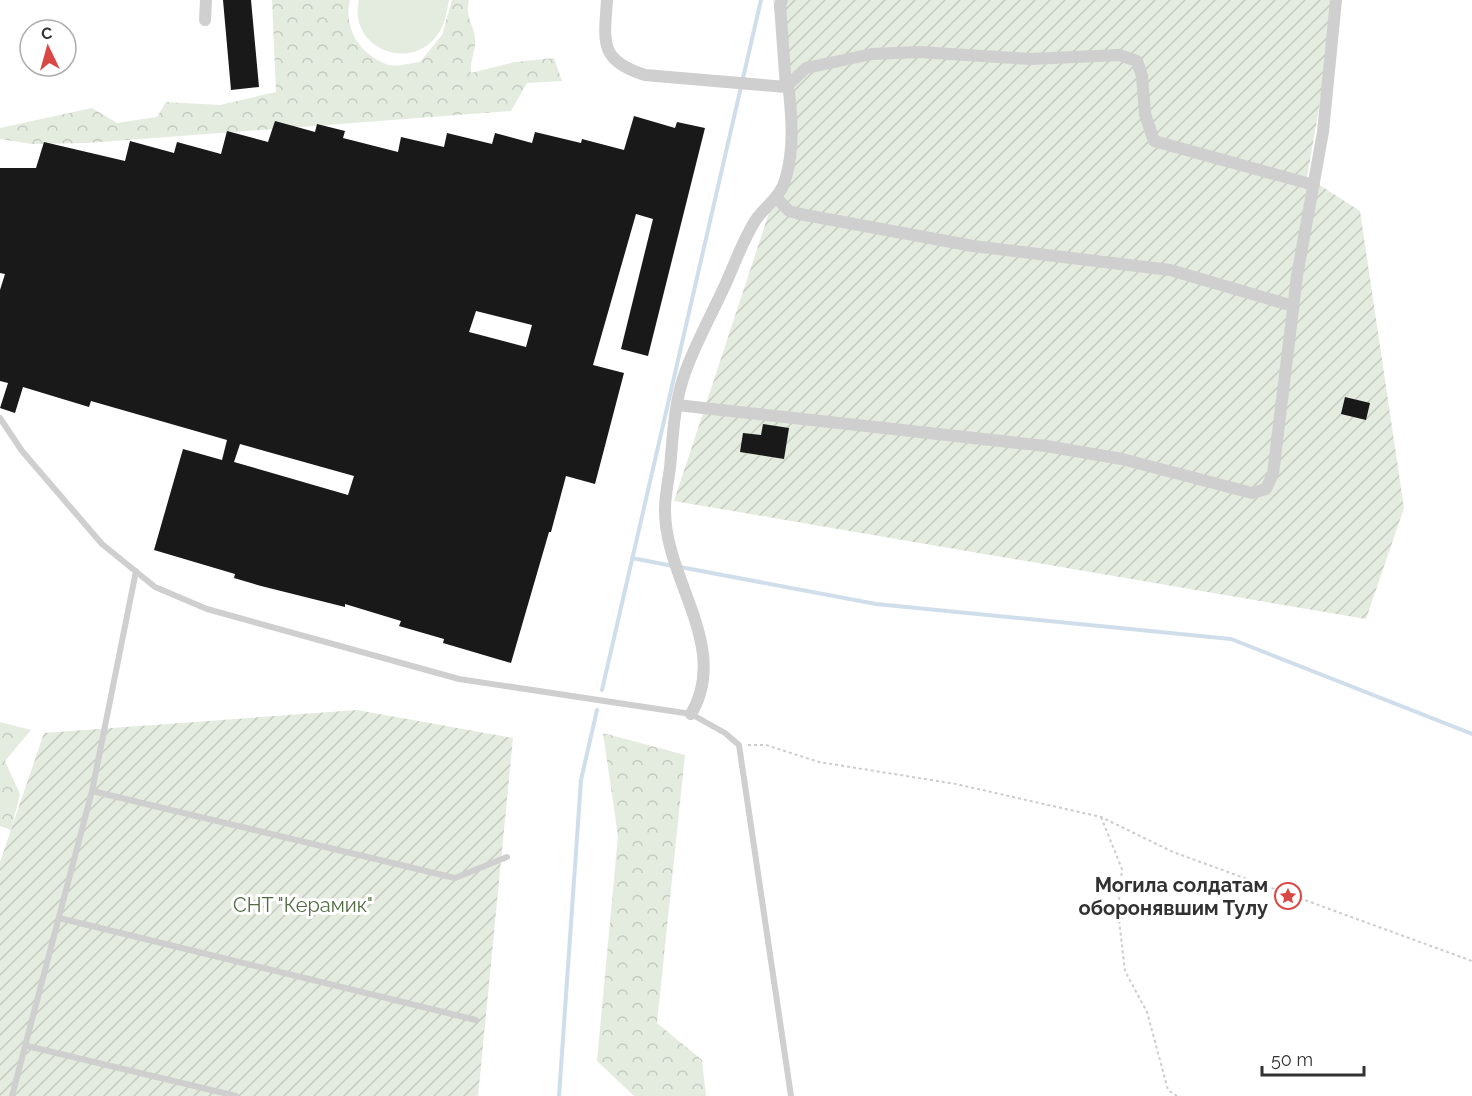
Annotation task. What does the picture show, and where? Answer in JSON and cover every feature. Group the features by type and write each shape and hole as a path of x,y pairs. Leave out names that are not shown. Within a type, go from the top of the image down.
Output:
{"street":[{"path":"205,20 206,0"},
{"path":"607,0 606,49 613,60 645,75 786,87 806,68 872,54 919,52 1030,59 1119,55 1137,61 1142,76 1145,114 1154,141 1314,185"},
{"path":"677,405 1046,446 1122,459 1246,492 1261,492 1270,483 1273,474 1293,306 1323,132 1336,0"},
{"path":"691,714 704,681 706,660 702,642 677,574 665,515 677,405 687,367 754,222 776,197 786,179 792,134 780,2"},
{"path":"776,197 789,211 800,214 991,248 1170,270 1202,277 1293,306"}],"lane":[{"path":"0,418 22,451 102,544 155,587 207,609 459,679 691,714 725,733 739,745 791,1096"},
{"path":"12,1096 27,1046 92,791 136,571"},
{"path":"92,791 455,878 507,856"},
{"path":"59,918 477,1020"},
{"path":"27,1046 236,1096"}],"path":[{"path":"739,745 766,745 819,762 956,784 1101,817 1173,852 1472,961"},
{"path":"1101,817 1122,869 1118,911 1125,971 1146,1012 1168,1090 1177,1096"}],"green space":[{"path":"272,0 350,0 349,20 355,38 368,54 394,66 420,62 442,35 452,0 469,0 468,13 475,38 471,73 515,62 554,58 562,81 527,83 511,111 87,143 32,144 0,139 0,128 92,108 117,123 157,117 166,102 220,105 276,92"},
{"path":"359,0 449,0 442,28 429,44 415,52 400,53 385,50 372,43 363,32 358,17"},
{"path":"773,0 1338,0 1307,177 1360,211 1404,508 1366,619 674,501 793,140"},
{"name":"СНТ \"Керамик\"","path":"357,710 513,738 478,1096 0,1096 0,862 44,733"},
{"path":"0,722 31,730 5,761 20,794 11,830 0,826"},
{"path":"603,733 685,755 657,1023 702,1060 706,1096 634,1096 597,1061 618,836"}],"building":[{"path":"223,0 251,0 259,87 231,90"},
{"path":"634,116 675,128 677,122 705,128 648,356 621,349 653,219 636,214 593,365 624,373 595,484 566,476 511,663 443,643 444,639 399,626 401,621 345,604 345,607 261,586 234,578 235,574 154,550 183,449 222,460 227,440 91,401 89,407 23,387 15,413 0,408 8,383 0,381 0,290 5,274 0,273 0,168 36,168 44,142 125,161 130,141 174,153 177,142 221,154 227,131 268,142 275,121 315,132 317,124 345,131 343,138 398,152 401,137 444,147 447,133 492,144 495,133 532,143 535,132 581,143 582,139 624,150","holes":["476,311 532,325 526,347 469,332","240,444 354,476 348,495 234,462"]},
{"path":"1345,397 1370,403 1366,420 1341,414"},
{"path":"763,424 789,428 784,459 740,452 743,433 761,435"}],"waterway":[{"path":"602,690 761,0"},
{"path":"632,558 673,566"},
{"path":"680,567 876,604 1231,639 1472,734"},
{"path":"559,1096 581,780 597,710"}],"place":[{"name":"Могила солдатам оборонявшим Тулу","path":"1288,896"}]}
